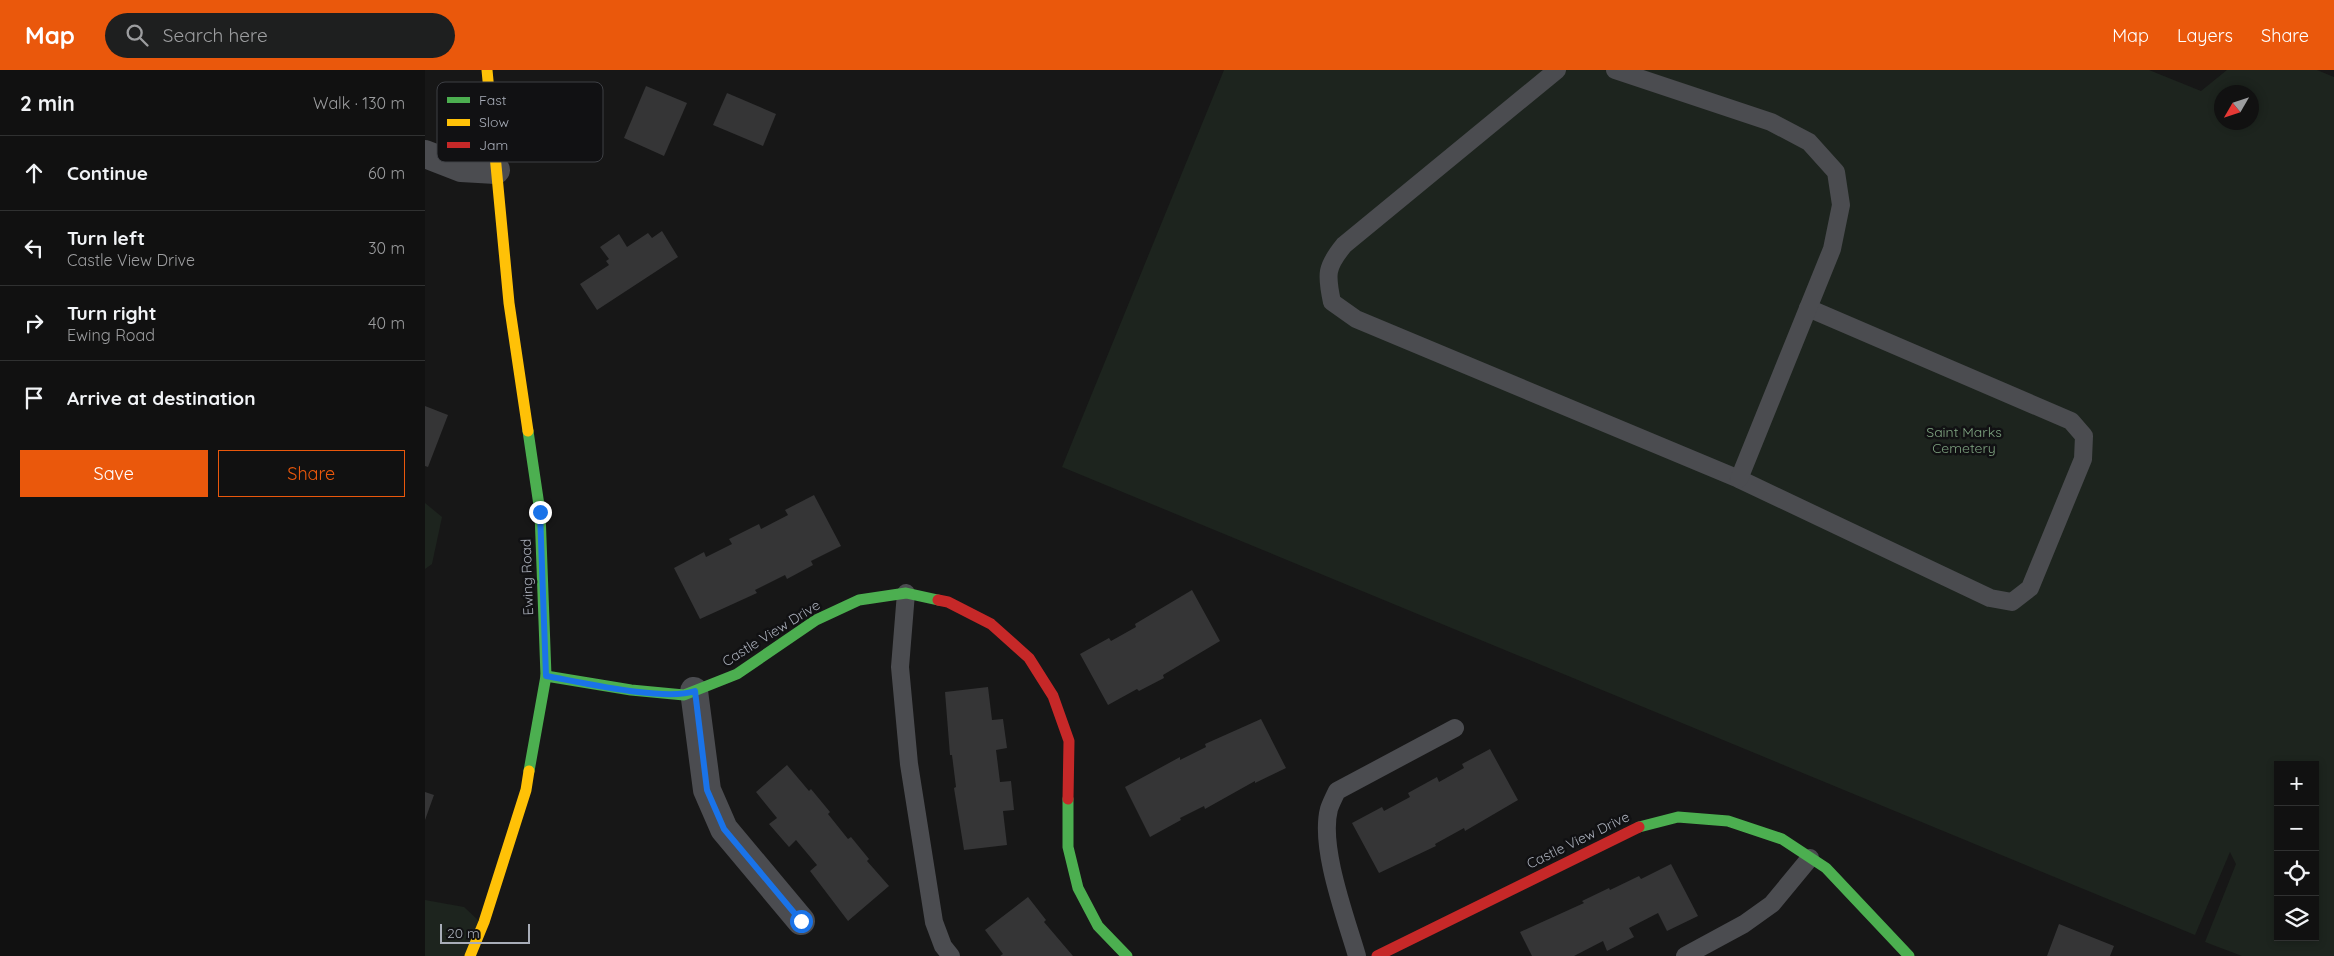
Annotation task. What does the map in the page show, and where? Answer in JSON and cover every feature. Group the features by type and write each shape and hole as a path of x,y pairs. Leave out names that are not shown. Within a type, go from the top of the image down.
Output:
{"street":[{"path":"425,154 437,159"},
{"path":"446,162 461,168 496,170"},
{"name":"Ewing Road","path":"470,956 484,922 526,790 546,676 540,512 509,303 495,162"},
{"name":"Castle View Drive","path":"546,676 631,690 684,695 737,674 816,620 859,600 905,593 948,602 991,624 1029,658 1053,696 1069,741 1068,847 1077,888 1098,926 1127,956"},
{"path":"695,691 707,790 724,829 801,921"},
{"name":"Castle View Drive","path":"1377,956 1632,829 1678,817 1728,821 1782,839 1826,868 1909,956"}],"lane":[{"path":"1557,70 1345,245 1331,261 1327,281 1332,302 1356,319 1739,479 1990,598 2012,602 2030,588 2083,458 2084,436 2071,421 1807,308"},
{"path":"1615,70 1771,122 1809,142 1836,172 1841,205 1832,249 1739,479"},
{"path":"905,593 899,667 909,764 934,922 943,946 951,956"},
{"path":"1357,956 1332,866 1327,833 1329,810 1337,791 1455,728"},
{"path":"1685,956 1744,924 1772,904 1810,858"}],"green space":[{"name":"Saint Marks Cemetery","path":"1224,70 2149,70 2201,91 2227,70 2317,70 2334,77 2334,956 2242,956 2205,942 2236,864 2230,852 2195,935 1062,467"},
{"path":"425,503 442,517 432,564 425,569"},
{"path":"425,900 464,907 479,921 465,956 425,956"}],"building":[{"path":"646,86 687,103 664,156 624,138"},
{"path":"727,93 776,114 763,146 713,125"},
{"path":"662,231 678,257 597,310 580,284 609,265 606,261 609,259 600,247 619,234 627,247 648,233 652,238"},
{"path":"425,406 448,415 428,467 425,466"},
{"path":"814,495 841,546 811,561 813,565 787,579 785,575 755,590 757,593 700,619 674,568 704,552 706,557 732,544 729,539 759,524 761,529 788,515 785,510"},
{"path":"1192,590 1220,641 1163,675 1164,678 1139,691 1137,689 1108,705 1080,654 1109,638 1111,641 1136,627 1135,624"},
{"path":"988,687 992,720 1003,719 1007,748 996,750 1000,782 1011,781 1014,810 1003,811 1007,845 964,850 954,788 956,787 952,755 950,755 945,692"},
{"path":"1261,719 1286,768 1255,783 1255,781 1205,809 1204,806 1180,818 1181,820 1150,837 1125,787 1180,757 1180,760 1206,747 1205,744"},
{"path":"1490,749 1518,800 1465,831 1464,828 1435,844 1436,846 1379,873 1352,823 1382,807 1384,811 1410,797 1408,793 1437,777 1439,782 1464,768 1462,764"},
{"path":"787,765 809,791 811,789 830,812 828,814 848,839 851,837 869,859 867,861 889,886 848,921 810,871 817,865 796,840 789,847 769,824 777,818 756,792"},
{"path":"425,792 434,795 425,820"},
{"path":"1671,864 1698,916 1667,931 1658,913 1629,928 1634,937 1607,951 1603,941 1574,956 1532,956 1520,932 1584,903 1582,901 1609,888 1610,890 1639,876 1641,879"},
{"path":"1028,897 1046,920 1044,922 1073,956 1000,956 1003,954 985,930"},
{"path":"2059,924 2114,946 2110,956 2047,956"}],"traffic: fast":[{"path":"528,431 540,512 546,676 529,771"},
{"path":"546,676 631,690 684,695 737,674 816,620 859,600 906,593 938,600"},
{"path":"1068,799 1068,847 1078,888 1098,926 1127,956"},
{"path":"1639,827 1678,817 1728,821 1782,839 1826,868 1909,956"}],"traffic: slow":[{"path":"487,70 488,82"},
{"path":"496,162 509,303 528,431"},
{"path":"470,956 484,922 526,790 529,771"}],"traffic: jam":[{"path":"938,600 948,602 991,624 1029,658 1053,696 1069,741 1068,799"},
{"path":"1377,956 1639,827"}],"route":[{"path":"540,512 546,676 631,690 684,695 695,691 707,790 724,829 801,921"}]}
